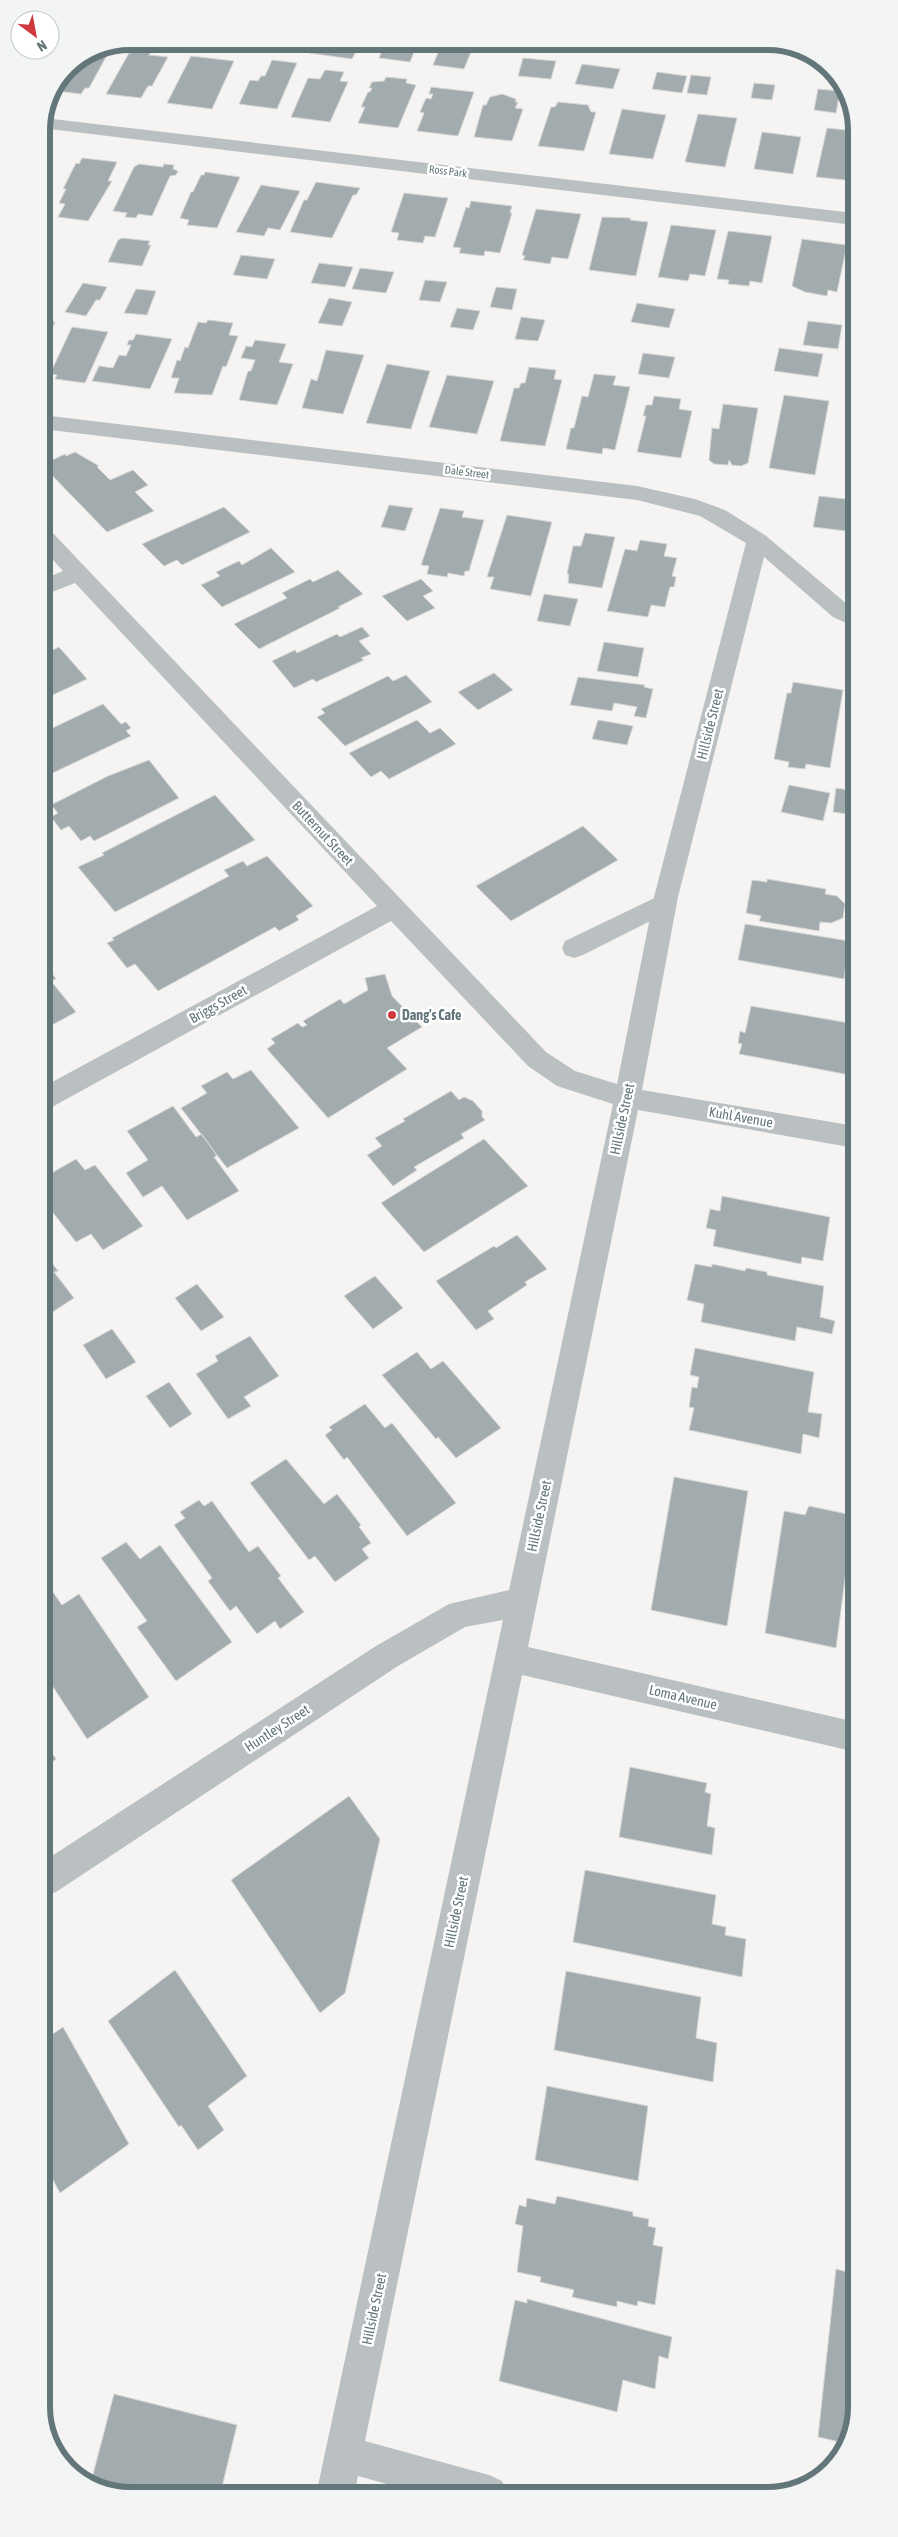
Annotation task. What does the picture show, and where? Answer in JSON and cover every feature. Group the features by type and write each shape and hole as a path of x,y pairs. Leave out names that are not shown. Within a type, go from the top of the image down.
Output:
{"street":[{"name":"Ross Park","path":"51,123 848,218"},
{"name":"Dale Street","path":"50,423 636,493 690,505 717,515 757,540 841,612 848,616"},
{"name":"Hillside Street","path":"337,2487 626,1098 665,902 757,540"},
{"name":"Butternut Street","path":"50,543 537,1059 566,1079 626,1098"},
{"path":"50,585 78,573"},
{"path":"574,948 665,902"},
{"name":"Briggs Street","path":"50,1095 394,908"},
{"name":"Kuhl Avenue","path":"626,1098 848,1136"},
{"name":"Huntley Street","path":"50,1876 387,1656 460,1614 521,1602"},
{"name":"Loma Avenue","path":"510,1658 848,1735"},
{"path":"344,2453 464,2487"}],"building":[{"path":"134,50 152,50 149,55 168,57 152,86 148,86 141,98 106,94 129,53 132,53"},
{"path":"310,50 356,50 352,59 309,53"},
{"path":"382,50 415,50 410,62 379,58"},
{"path":"439,50 471,52 464,69 433,65"},
{"path":"98,56 106,57 89,88 85,88 81,94 60,91 73,73 85,63"},
{"path":"191,56 234,61 212,109 167,103"},
{"path":"523,58 556,61 551,79 518,76"},
{"path":"272,60 297,63 277,109 239,104 250,80 258,81 261,76 265,76"},
{"path":"582,64 620,69 613,89 575,84"},
{"path":"325,70 344,72 340,81 348,82 330,122 291,117 308,78 320,79"},
{"path":"657,72 687,76 682,93 652,89"},
{"path":"691,75 711,77 707,95 687,93"},
{"path":"386,77 407,79 406,83 416,85 398,128 358,123 365,107 361,107 372,88 369,88 372,82 384,81"},
{"path":"754,83 775,85 772,100 751,98"},
{"path":"431,87 474,92 458,136 417,131 424,113 420,112 426,98 431,99 433,94 429,94"},
{"path":"818,89 838,91 839,94 836,113 814,110"},
{"path":"502,94 516,99 515,102 518,102 515,108 523,109 512,141 474,137 483,105 486,105 490,97"},
{"path":"558,102 588,105 591,112 596,112 584,151 538,146 551,107 555,107"},
{"path":"622,109 666,115 653,159 609,154"},
{"path":"698,114 737,118 725,167 685,162"},
{"path":"827,128 846,130 845,136 848,136 848,180 816,177"},
{"path":"762,132 801,137 793,174 754,169"},
{"path":"82,158 117,162 108,181 112,181 88,221 58,217 65,204 59,203 66,189 63,189 76,163 79,164"},
{"path":"139,164 163,167 164,164 174,165 173,169 178,171 176,175 170,176 152,216 138,214 136,218 125,217 127,213 113,211 134,167"},
{"path":"205,172 240,177 217,228 187,225 189,220 180,218 191,192 193,192 201,175 204,175"},
{"path":"316,182 360,188 356,195 353,195 332,238 290,232 304,200 307,200"},
{"path":"261,185 300,191 280,230 268,228 264,236 236,232"},
{"path":"404,193 448,198 435,237 425,236 423,243 397,240 399,233 391,232"},
{"path":"471,201 512,206 510,213 512,213 500,253 485,251 484,256 459,253 461,248 453,247 466,207 469,208"},
{"path":"536,209 581,214 568,259 552,257 550,264 523,260 525,256 522,255"},
{"path":"602,217 631,218 630,220 648,222 636,276 589,270"},
{"path":"671,225 716,230 705,276 690,274 688,281 658,277"},
{"path":"728,231 772,236 762,283 750,281 749,286 728,284 729,280 717,279"},
{"path":"122,238 150,241 148,245 151,245 142,266 108,262 118,240"},
{"path":"802,239 847,245 837,292 828,290 827,296 805,292 792,286"},
{"path":"241,255 275,259 267,279 233,275"},
{"path":"319,263 353,267 345,287 311,283"},
{"path":"360,268 394,272 386,293 352,289"},
{"path":"425,280 447,282 440,302 419,300"},
{"path":"83,283 107,287 100,300 96,300 86,316 65,312"},
{"path":"496,287 517,289 512,310 490,307"},
{"path":"136,289 156,291 147,315 124,313"},
{"path":"329,298 352,302 342,326 318,323"},
{"path":"637,303 675,309 669,328 631,322"},
{"path":"457,308 480,311 473,330 450,327"},
{"path":"521,317 545,320 538,341 515,339"},
{"path":"208,320 233,323 229,335 238,336 226,367 223,366 212,395 174,393 179,378 171,378 177,360 180,361 185,347 188,348 198,322 206,323"},
{"path":"50,321 55,322 50,333"},
{"path":"808,321 842,325 838,349 803,345"},
{"path":"72,327 108,332 85,383 55,379 57,375 50,374"},
{"path":"136,334 172,339 150,389 92,381 99,366 113,368 119,355 126,356 131,345 127,345 129,340 133,340"},
{"path":"255,340 286,344 279,362 293,364 277,405 239,400 248,371 251,371 255,360 241,358 246,346 252,347"},
{"path":"779,348 823,354 818,377 774,371"},
{"path":"326,350 364,355 343,414 302,408 311,379 317,381"},
{"path":"643,353 675,357 669,378 638,374"},
{"path":"387,364 430,371 411,429 366,423"},
{"path":"529,367 556,370 554,379 562,380 545,446 500,441 514,388 519,388 521,383 525,383"},
{"path":"594,374 616,376 613,385 630,387 615,450 603,448 602,454 566,449 571,428 574,428 582,396 588,397"},
{"path":"447,375 494,381 477,434 429,427"},
{"path":"784,395 829,401 815,475 769,468"},
{"path":"654,396 681,399 679,409 692,411 681,458 637,452 646,416 643,416 646,405 652,405"},
{"path":"723,404 758,408 748,463 741,466 732,465 729,460 728,465 714,464 709,460 712,428 719,429"},
{"path":"75,452 99,466 97,467 110,480 133,470 148,485 135,492 154,511 107,532 50,473 50,461 65,454 66,456"},
{"path":"819,496 848,499 848,531 813,527"},
{"path":"389,505 413,508 405,531 381,527"},
{"path":"224,507 250,532 182,565 177,560 164,566 142,544"},
{"path":"440,508 464,511 462,517 484,520 469,571 465,571 464,576 448,573 447,577 427,574 429,566 421,565"},
{"path":"507,515 552,522 531,596 490,589 494,577 487,577"},
{"path":"585,533 615,537 602,588 568,583 569,574 567,574 573,546 581,546"},
{"path":"640,540 667,544 664,556 677,558 672,576 676,577 674,587 670,587 665,607 651,605 648,617 607,611 625,549 637,551"},
{"path":"271,548 295,572 222,607 201,585 220,576 216,572 239,561 242,565"},
{"path":"338,570 363,594 338,607 340,608 259,649 234,624 287,598 282,593 310,579 313,582"},
{"path":"421,579 433,591 423,596 435,608 407,621 382,596"},
{"path":"544,594 578,599 570,626 537,621"},
{"path":"362,627 370,636 359,641 371,654 361,658 364,660 316,682 313,679 294,688 272,661 295,650 297,653 337,634 340,637"},
{"path":"604,642 644,648 638,677 597,671"},
{"path":"59,647 87,679 50,696 50,651"},
{"path":"494,673 513,690 478,710 458,692"},
{"path":"406,675 432,702 345,746 317,717 325,713 321,709 388,676 393,681"},
{"path":"578,677 645,685 644,687 653,689 646,718 634,716 637,707 614,703 612,711 570,705"},
{"path":"793,682 843,690 830,768 806,764 805,769 788,767 789,762 774,759 787,693 791,693"},
{"path":"103,704 121,724 126,722 131,728 126,731 131,736 50,774 50,729"},
{"path":"417,720 430,733 440,728 456,744 389,779 381,771 371,777 349,753"},
{"path":"598,720 633,726 627,745 592,739"},
{"path":"149,760 179,798 94,841 90,836 81,841 69,826 61,830 51,817 58,813 51,805 108,776"},
{"path":"789,785 830,793 823,821 781,812"},
{"path":"836,788 848,790 848,814 833,812"},
{"path":"215,795 255,840 115,912 78,867 104,855 102,853"},
{"path":"583,826 618,860 511,921 476,886"},
{"path":"267,856 313,906 296,916 299,920 279,931 275,927 158,991 135,964 127,968 107,943 114,940 112,938 229,876 224,870 243,861 247,866"},
{"path":"767,879 826,889 825,894 837,896 845,904 843,918 831,923 820,922 819,931 759,921 761,916 746,913 752,880 767,882"},
{"path":"745,924 848,941 844,979 738,960"},
{"path":"50,970 56,979 51,981 76,1012 50,1026"},
{"path":"385,974 392,996 422,1027 387,1048 407,1069 328,1118 267,1049 275,1043 271,1039 298,1023 302,1027 307,1025 303,1021 340,999 344,1004 368,990 365,978"},
{"path":"751,1006 848,1023 848,1075 739,1054 742,1044 738,1043 740,1031 745,1033"},
{"path":"251,1070 299,1128 227,1168 181,1108 207,1093 201,1086 227,1072 233,1079"},
{"path":"451,1091 459,1100 464,1097 473,1101 482,1111 482,1117 485,1120 461,1134 464,1138 414,1167 417,1170 393,1186 367,1155 382,1146 375,1138"},
{"path":"173,1106 196,1137 202,1134 217,1156 214,1157 239,1191 187,1220 162,1186 143,1197 126,1173 148,1160 127,1131"},
{"path":"484,1139 528,1186 424,1252 381,1203"},
{"path":"76,1159 85,1170 95,1165 143,1226 103,1250 91,1234 76,1242 50,1209 50,1174"},
{"path":"722,1196 830,1217 823,1261 802,1257 801,1264 713,1246 716,1230 706,1228 710,1209 720,1211"},
{"path":"517,1235 547,1269 525,1282 527,1285 488,1311 494,1319 476,1330 436,1281 494,1246 496,1248"},
{"path":"50,1260 58,1271 54,1272 74,1298 50,1314"},
{"path":"695,1264 712,1267 712,1264 745,1271 746,1268 767,1272 767,1275 824,1286 820,1317 835,1321 832,1334 797,1327 795,1341 701,1322 704,1304 687,1300"},
{"path":"375,1276 403,1308 373,1329 344,1296"},
{"path":"197,1284 224,1317 201,1331 175,1298"},
{"path":"112,1329 136,1362 106,1379 83,1345"},
{"path":"250,1336 279,1376 244,1397 251,1406 228,1419 196,1374 218,1361 215,1356"},
{"path":"695,1348 814,1372 808,1412 822,1414 819,1438 803,1434 801,1454 689,1430 694,1408 689,1407 692,1387 697,1388 699,1377 690,1375"},
{"path":"417,1352 431,1369 443,1361 501,1428 456,1458 438,1437 436,1439 382,1375"},
{"path":"169,1382 192,1414 170,1428 146,1396"},
{"path":"365,1404 385,1428 392,1423 456,1503 407,1536 347,1457 344,1460 325,1435 332,1430 329,1427"},
{"path":"286,1459 324,1504 337,1494 361,1525 359,1527 371,1543 362,1549 369,1558 335,1582 315,1556 309,1560 250,1483"},
{"path":"674,1477 748,1491 727,1626 651,1610"},
{"path":"199,1500 204,1506 212,1501 249,1552 258,1546 281,1576 278,1578 304,1612 280,1629 275,1621 257,1634 236,1606 230,1611 208,1581 212,1578 174,1525 185,1518 180,1512"},
{"path":"809,1506 847,1514 848,1556 836,1648 765,1633 784,1511 805,1515"},
{"path":"126,1542 140,1559 160,1545 232,1642 176,1681 137,1627 147,1621 101,1558"},
{"path":"50,1588 62,1605 79,1594 149,1697 87,1739 50,1682"},
{"path":"50,1750 56,1759 50,1764"},
{"path":"630,1767 707,1783 705,1792 711,1794 707,1826 715,1828 712,1855 619,1837"},
{"path":"349,1796 380,1839 345,1993 320,2013 231,1880"},
{"path":"585,1870 716,1895 712,1924 726,1927 725,1935 746,1939 742,1977 573,1942"},
{"path":"175,1970 247,2076 208,2106 224,2130 198,2150 181,2125 179,2127 108,2021"},
{"path":"566,1971 701,1997 696,2038 717,2043 713,2082 554,2050"},
{"path":"63,2027 129,2144 60,2193 50,2174 50,2036"},
{"path":"547,2086 648,2106 638,2181 535,2160"},
{"path":"557,2196 633,2212 633,2216 649,2219 648,2226 656,2228 653,2245 663,2247 655,2305 638,2301 637,2306 617,2301 617,2307 572,2297 574,2290 540,2282 541,2277 517,2272 523,2226 515,2224 519,2205 526,2207 527,2198 555,2204"},
{"path":"836,2269 848,2272 848,2407 844,2433 840,2442 818,2437"},
{"path":"527,2299 672,2337 668,2359 659,2356 655,2389 623,2380 617,2412 499,2381 515,2300 527,2303"},
{"path":"114,2394 237,2425 222,2487 125,2487 99,2481 92,2477"}],"place":[{"name":"Dang's Cafe","path":"392,1015"}]}
